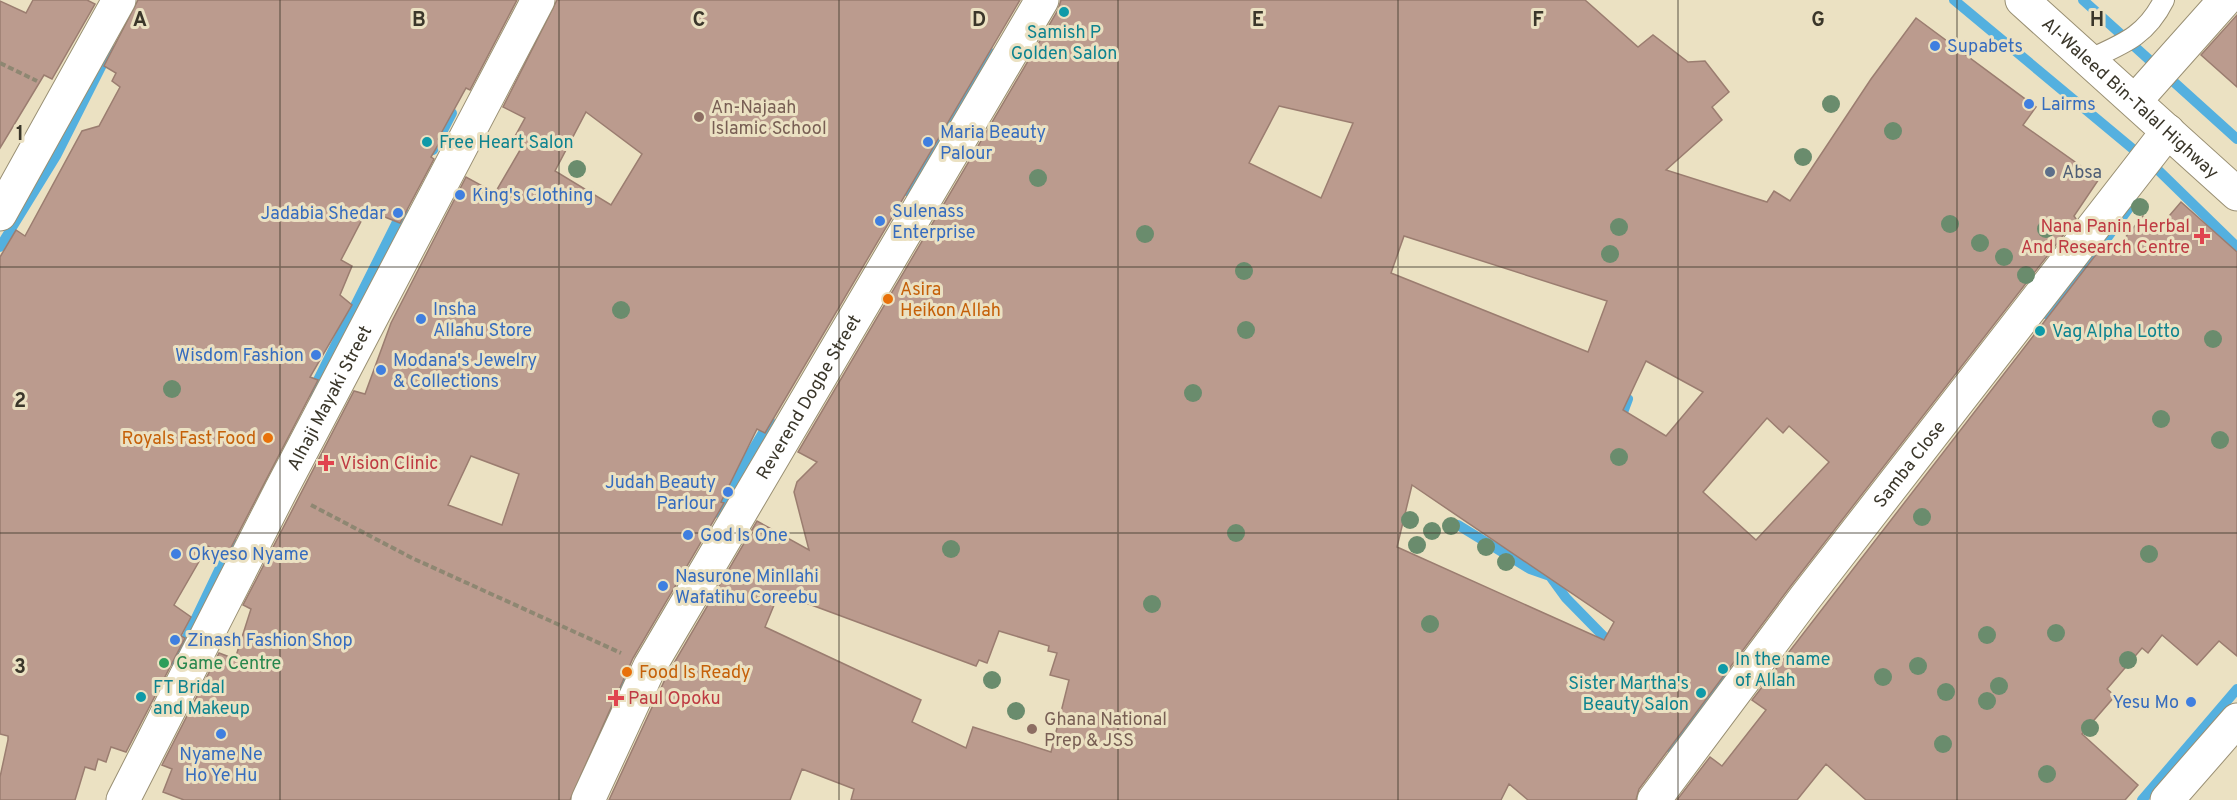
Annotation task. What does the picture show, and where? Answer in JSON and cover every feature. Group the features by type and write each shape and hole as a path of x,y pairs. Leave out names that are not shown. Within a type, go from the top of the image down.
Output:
{"street":[{"path":"0,214 119,0"},
{"name":"Alhaji Mayaki Street","path":"123,800 280,490 538,0"},
{"name":"Reverend Dogbe Street","path":"588,800 650,666 1042,0"},
{"name":"Al-Waleed Bin-Talal Highway","path":"2023,0 2237,194"},
{"path":"2135,101 2224,0"},
{"name":"Samba Close","path":"1654,800 1819,580 2168,131"},
{"path":"2167,800 2237,720"}],"lane":[{"path":"2088,60 2130,41 2145,30 2164,0"}],"path":[{"path":"280,490 412,558 650,666"}],"building":[{"path":"33,0 87,0 95,4 52,79 44,75 0,148 0,1 26,13"},
{"path":"138,0 517,0 470,90 466,88 438,139 441,140 431,157 434,159 400,223 367,210 341,260 352,266 340,295 352,305 310,377 318,380 226,557 208,546 174,605 191,617 181,636 185,638 126,752 111,747 106,762 98,759 95,770 85,767 75,800 0,800 0,777 8,736 0,734 0,257 16,230 25,236 82,131 99,126 120,87 112,81 116,73 104,66"},
{"path":"557,0 1020,0 765,433 757,429 721,502 724,503 633,658 570,800 184,800 163,792 172,769 162,765 219,653 235,659 251,609 243,605 354,391 365,394 391,323 466,177 495,193 523,145 513,140 525,118 503,107","holes":["586,112 642,154 611,205 555,171","471,456 519,474 502,525 448,505"]},
{"path":"1061,0 1585,0 1638,47 1653,35 1688,62 1705,61 1729,92 1712,107 1722,120 1666,170 1767,202 1774,191 1790,201 1871,79 1916,18 2036,107 2023,125 2099,179 2074,216 2076,219 1790,587 1639,789 1636,800 1528,800 1509,784 1501,800 851,800 854,789 802,769 790,800 609,800 667,675 757,521 809,550 794,492 797,482 817,462 798,452 1058,10","holes":["1279,106 1353,123 1321,198 1249,163","1404,236 1607,301 1588,352 1391,273","1646,361 1703,392 1666,436 1623,410","1767,418 1783,433 1789,426 1829,462 1756,540 1703,492","1412,485 1614,622 1604,640 1397,547","779,593 976,666 979,660 987,663 999,631 1049,646 1048,651 1057,653 1050,675 1069,680 1051,752 973,727 966,748 912,722 921,700 765,627"]},
{"path":"2237,15 2237,87 2201,55"},
{"path":"2181,202 2237,252 2237,656 2219,641 2197,665 2162,635 2148,653 2142,648 2107,689 2115,696 2082,734 2138,785 2125,800 1866,800 1826,764 1797,800 1677,800 1710,757 1722,766 1766,710 1752,700 2105,243 2114,251 2143,216 2158,229"}],"waterway":[{"path":"1954,0 2157,169 2237,247"},
{"path":"2083,0 2237,139"},
{"path":"0,247 56,156 110,49"},
{"path":"907,191 989,52"},
{"path":"433,150 452,113"},
{"path":"2046,314 2083,271 2134,201"},
{"path":"312,392 403,210"},
{"path":"1618,393 1628,399 1619,423"},
{"path":"715,513 770,421"},
{"path":"1458,525 1530,569 1550,576 1566,598 1614,647"},
{"path":"175,662 232,543"},
{"path":"1672,750 1729,673"},
{"path":"598,736 624,676"},
{"path":"2142,800 2237,689"}],"place":[{"name":"Samish P Golden Salon","path":"1064,12"},
{"name":"Supabets","path":"1935,46"},
{"name":"Lairms","path":"2029,104"},
{"name":"An-Najaah Islamic School","path":"699,117"},
{"name":"Free Heart Salon","path":"427,142"},
{"name":"Maria Beauty Palour","path":"928,142"},
{"name":"Absa","path":"2050,172"},
{"name":"King's Clothing","path":"460,195"},
{"name":"Jadabia Shedar","path":"398,213"},
{"name":"Sulenass Enterprise","path":"880,221"},
{"name":"Nana Panin Herbal And Research Centre","path":"2202,236"},
{"name":"Asira Heikon Allah","path":"888,299"},
{"name":"Insha Allahu Store","path":"421,319"},
{"name":"Vag Alpha Lotto","path":"2040,331"},
{"name":"Wisdom Fashion","path":"316,355"},
{"name":"Modana's Jewelry & Collections","path":"381,370"},
{"name":"Royals Fast Food","path":"268,438"},
{"name":"Vision Clinic","path":"326,463"},
{"name":"Judah Beauty Parlour","path":"728,492"},
{"name":"God Is One","path":"688,535"},
{"name":"Okyeso Nyame","path":"176,554"},
{"name":"Nasurone Minllahi Wafatihu Coreebu","path":"663,586"},
{"name":"Zinash Fashion Shop","path":"175,640"},
{"name":"Game Centre","path":"164,663"},
{"name":"In the name of Allah","path":"1723,669"},
{"name":"Food Is Ready","path":"627,672"},
{"name":"Sister Martha's Beauty Salon","path":"1701,693"},
{"name":"FT Bridal and Makeup","path":"141,697"},
{"name":"Paul Opoku","path":"616,698"},
{"name":"Yesu Mo","path":"2191,702"},
{"name":"Ghana National Prep & JSS","path":"1032,729"},
{"name":"Nyame Ne Ho Ye Hu","path":"221,734"}]}
